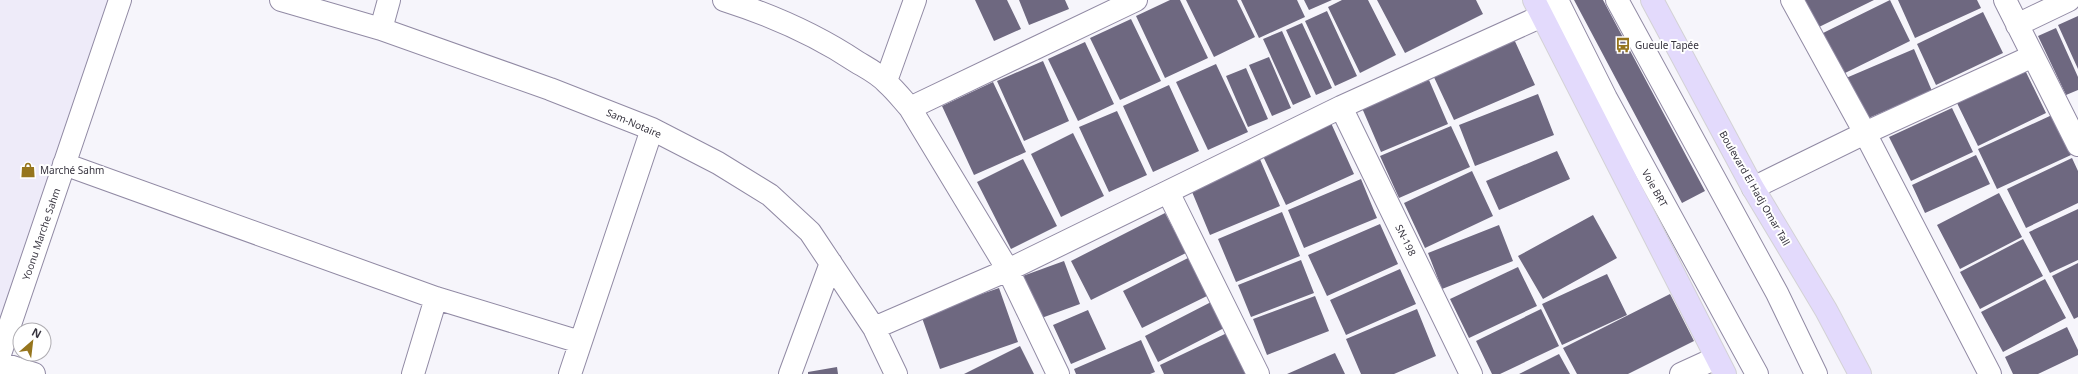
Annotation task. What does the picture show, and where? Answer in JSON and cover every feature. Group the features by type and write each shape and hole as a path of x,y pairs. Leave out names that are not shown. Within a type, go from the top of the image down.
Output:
{"main road":[{"name":"Boulevard El Hadj Omar Tall","path":"1652,0 1753,188 1826,310 1860,374"},
{"path":"1544,5 1721,366"}],"street":[{"name":"Yoonu Marche Sahm","path":"0,354 120,0"},
{"name":"Sam-Notaire","path":"281,0 381,29 550,89 652,129 718,163 770,195 810,232 874,328 896,374"},
{"path":"381,29 389,0"},
{"path":"724,0 756,10 803,30 833,46 886,82 910,108 1008,270 1058,374"},
{"path":"886,82 914,0"},
{"path":"910,108 1136,0"},
{"path":"1617,0 1777,293 1816,374"},
{"path":"1792,0 1864,133 1990,374"},
{"path":"2005,0 2078,145"},
{"path":"2018,25 2069,0"},
{"path":"874,328 1008,270 1341,107 1544,5"},
{"name":"Voie BRT","path":"1544,5 1606,98 1757,374"},
{"path":"1753,188 1864,133 2033,56"},
{"name":"SN-198","path":"1341,107 1471,374"},
{"path":"570,374 652,129"},
{"path":"64,164 436,298 580,342"},
{"path":"1168,192 1258,374"},
{"path":"790,374 831,263"},
{"path":"413,374 436,298"},
{"path":"0,363 34,374"},
{"path":"1681,374 1721,366"}],"shaded area":[{"name":"Marché Sahm","path":"0,0 113,0 0,339"}],"building":[{"path":"975,0 1007,0 1021,29 994,41"},
{"path":"1019,0 1065,0 1069,9 1029,25"},
{"path":"1170,0 1180,0 1208,58 1165,78 1136,16"},
{"path":"1186,0 1237,0 1255,37 1214,57"},
{"path":"1241,0 1297,0 1305,17 1259,38"},
{"path":"1304,0 1332,0 1309,10"},
{"path":"1342,0 1368,0 1396,55 1360,73 1328,7"},
{"path":"1377,0 1476,0 1483,14 1405,53"},
{"path":"1574,0 1603,0 1705,191 1682,203"},
{"path":"1805,0 1874,0 1819,27"},
{"path":"1890,0 1910,41 1841,75 1821,34"},
{"path":"1898,0 1977,0 1981,8 1915,38"},
{"path":"1327,11 1357,76 1335,86 1305,21"},
{"path":"1983,12 2003,53 1936,85 1917,44"},
{"path":"2078,16 2078,69 2058,25"},
{"path":"1131,19 1161,81 1120,100 1090,38"},
{"path":"1302,23 1332,88 1316,95 1286,30"},
{"path":"2056,28 2078,77 2078,90 2066,95 2038,36"},
{"path":"1282,31 1311,97 1293,105 1263,39"},
{"path":"1513,37 1535,85 1454,120 1432,73"},
{"path":"1085,42 1114,104 1078,121 1048,59"},
{"path":"1914,49 1932,91 1864,120 1846,78"},
{"path":"1269,57 1291,108 1272,116 1249,65"},
{"path":"1043,61 1069,121 1024,141 997,81"},
{"path":"1216,64 1248,132 1208,150 1176,82"},
{"path":"1246,68 1268,119 1248,127 1226,76"},
{"path":"2024,68 2046,113 1978,146 1956,101"},
{"path":"1429,80 1448,124 1381,152 1362,108"},
{"path":"993,82 1026,152 974,175 942,106"},
{"path":"1169,85 1199,151 1153,172 1123,106"},
{"path":"1538,94 1554,135 1475,166 1459,125"},
{"path":"1952,108 1973,152 1911,181 1889,137"},
{"path":"1117,111 1147,175 1109,192 1079,127"},
{"path":"2052,115 2071,155 1997,189 1978,149"},
{"path":"1331,123 1354,174 1286,205 1262,154"},
{"path":"1451,126 1470,167 1399,198 1380,156"},
{"path":"1073,133 1104,196 1061,217 1031,154"},
{"path":"1557,151 1570,179 1499,210 1486,181"},
{"path":"1976,155 1990,184 1925,213 1912,185"},
{"path":"1259,157 1280,206 1210,235 1190,187"},
{"path":"2072,158 2078,171 2078,203 2026,228 2007,189"},
{"path":"1023,159 1057,226 1011,249 977,182"},
{"path":"1472,171 1493,216 1425,248 1404,203"},
{"path":"1361,179 1377,218 1304,248 1288,210"},
{"path":"1999,193 2022,237 1960,269 1937,225"},
{"path":"2078,209 2078,260 2050,273 2029,232"},
{"path":"1282,212 1300,256 1236,282 1218,239"},
{"path":"1165,213 1186,253 1091,300 1071,261"},
{"path":"1593,215 1617,258 1543,299 1518,256"},
{"path":"1380,224 1398,264 1327,296 1308,255"},
{"path":"1499,225 1513,261 1442,289 1428,253"},
{"path":"2023,239 2043,276 1980,309 1960,272"},
{"path":"1188,258 1207,296 1142,328 1123,291"},
{"path":"1301,260 1314,293 1251,317 1238,285"},
{"path":"1064,261 1080,304 1036,320 1020,277"},
{"path":"2078,263 2078,317 2074,319 2052,276"},
{"path":"1518,267 1537,306 1469,338 1450,299"},
{"path":"1400,269 1416,304 1346,335 1330,300"},
{"path":"1607,274 1627,315 1562,345 1542,304"},
{"path":"2045,279 2066,318 2003,352 1981,312"},
{"path":"999,288 1018,342 940,369 921,315"},
{"path":"1670,294 1694,341 1628,374 1577,374 1563,348"},
{"path":"1315,296 1329,331 1267,355 1253,319"},
{"path":"1213,301 1226,327 1158,362 1145,336"},
{"path":"1417,309 1436,356 1394,374 1361,374 1346,339"},
{"path":"1541,309 1559,346 1500,374 1492,374 1476,341"},
{"path":"1088,310 1106,349 1071,364 1053,325"},
{"path":"2067,327 2078,350 2078,355 2038,374 2013,374 2005,357"},
{"path":"1227,333 1247,374 1164,374 1160,365"},
{"path":"1141,340 1155,372 1150,374 1076,374 1074,369"},
{"path":"1020,346 1034,374 964,374"},
{"path":"1335,353 1345,374 1287,374"},
{"path":"1559,354 1570,374 1519,374"},
{"path":"837,367 838,374 808,374 808,372"}],"place":[{"name":"Gueule Tapée","path":"1623,45"},
{"name":"Marché Sahm","path":"28,170"}]}
